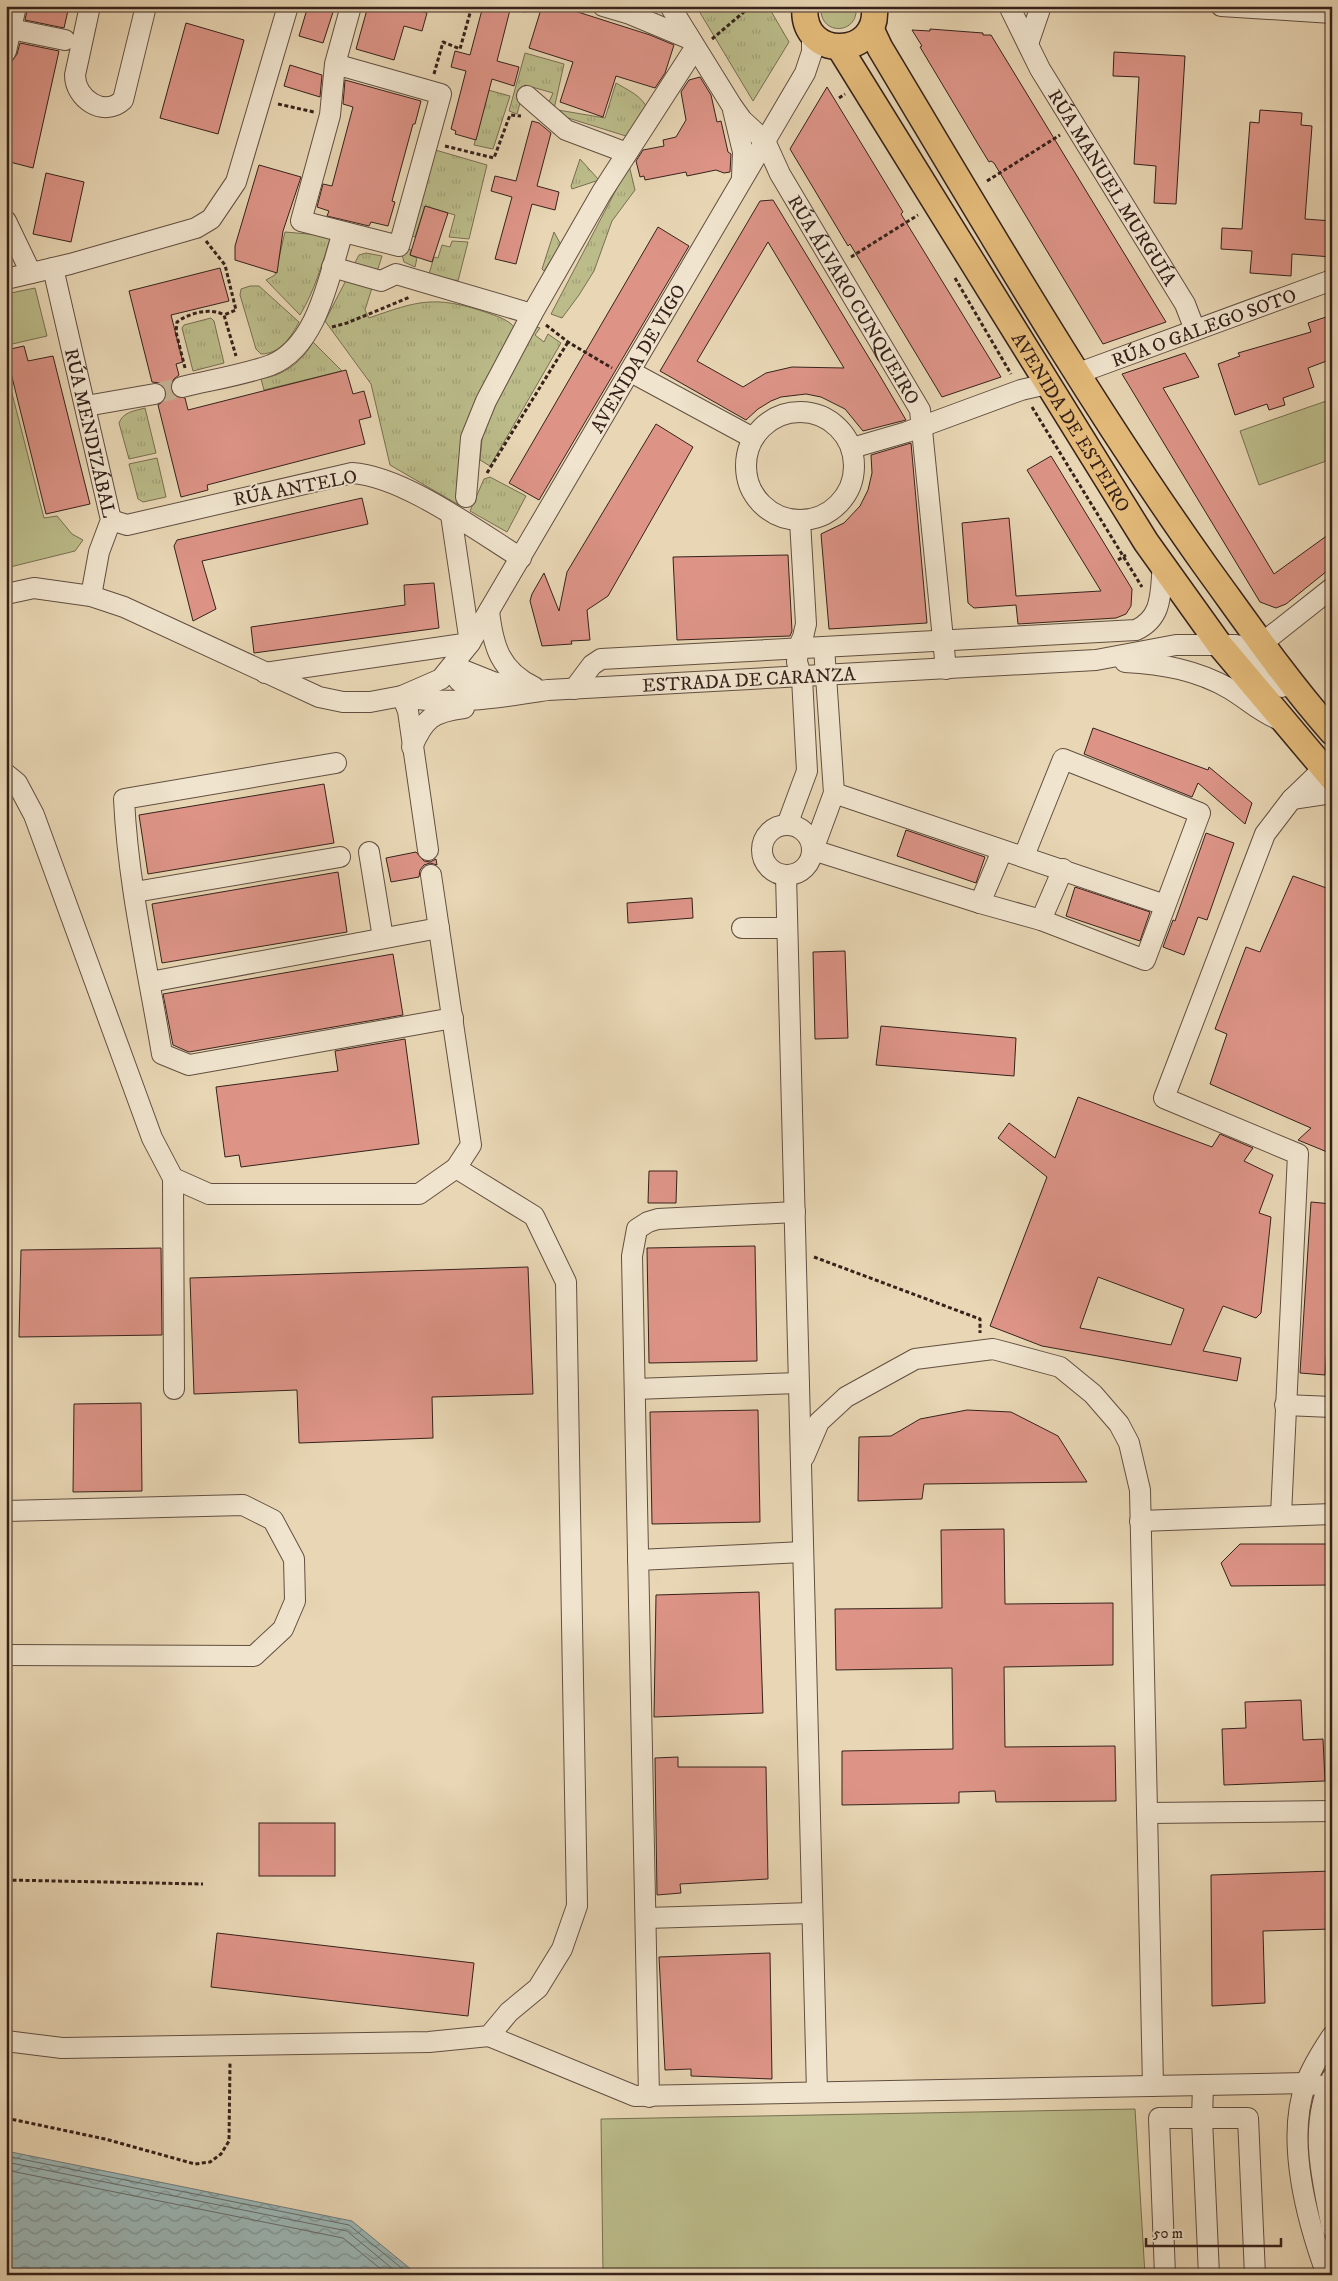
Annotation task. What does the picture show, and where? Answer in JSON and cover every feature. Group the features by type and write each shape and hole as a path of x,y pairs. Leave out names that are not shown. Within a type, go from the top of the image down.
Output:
{"main road":[{"name":"AVENIDA DE ESTEIRO","path":"805,6 807,25 827,43 864,85 1047,384 1163,565 1220,644 1282,721 1328,774"},
{"name":"AVENIDA DE ESTEIRO","path":"875,13 880,48 1076,374 1174,521 1261,644 1330,730"},
{"path":"827,43 858,42 875,13"}],"street":[{"path":"90,6 75,75 75,85 81,96 90,102 110,107 117,105 123,100 146,6"},
{"path":"6,279 53,268 196,228 211,219 236,182 288,6"},
{"path":"335,64 441,94 399,246 301,221 330,115 335,64 351,6"},
{"path":"603,6 630,14 699,42"},
{"path":"630,14 649,6"},
{"path":"670,6 699,42 732,106 742,120 765,141"},
{"name":"RÚA MANUEL MURGUÍA","path":"1009,6 1028,44 1075,126 1185,304 1194,330"},
{"path":"1028,44 1041,6"},
{"path":"1222,6 1332,12"},
{"path":"6,51 11,20 65,40"},
{"path":"466,497 471,438 486,401 532,314 627,153 699,42"},
{"name":"AVENIDA DE VIGO","path":"402,696 441,679 452,668 470,643 629,375 742,178 805,74 827,43"},
{"path":"527,96 566,130 627,153"},
{"path":"732,106 743,152 742,178"},
{"name":"RÚA ÁLVARO CUNQUEIRO","path":"765,141 780,174 920,410 946,669"},
{"path":"6,221 31,273"},
{"path":"185,386 272,364 296,349 307,333 323,298 343,232"},
{"path":"332,267 381,281 396,274 532,314"},
{"name":"RÚA MENDIZÁBAL","path":"53,268 111,520 99,552 91,596"},
{"name":"RÚA O GALEGO SOTO","path":"1076,374 1332,280"},
{"path":"629,375 753,438"},
{"path":"852,448 922,426 1014,392 1047,384"},
{"path":"86,406 154,394"},
{"path":"797,411 815,413 831,420 844,432 852,448 855,465 853,483 845,498 833,510 817,518 800,521 784,518 769,511 757,500 749,485 746,469 747,453 753,438 765,424 780,415 797,411"},
{"name":"RÚA ANTELO","path":"111,520 127,524 352,473 369,474 394,484 451,515 521,558"},
{"path":"265,673 470,643 451,515"},
{"path":"787,825 807,771 802,678 797,662 798,648 806,624 800,521"},
{"path":"574,689 592,665 601,659 1136,630 1144,626 1157,612 1163,565"},
{"path":"6,594 34,588 91,596 124,607 319,697 343,702 370,702 402,696 408,711 428,850"},
{"path":"1261,644 1332,588"},
{"path":"489,611 494,645 500,658 518,676 543,690"},
{"path":"1076,633 1087,660"},
{"path":"1087,660 1176,645 1220,644 1245,648 1298,707 1314,721 1330,730"},
{"path":"812,850 808,836 802,830 787,825 779,826 768,835 762,850 764,860 772,870 786,875 803,870 810,861 812,850 834,793 824,647"},
{"path":"1087,660 1162,664 1203,675 1230,689 1268,716 1282,721"},
{"name":"ESTRADA DE CARANZA","path":"402,696 437,700 494,698 543,690 802,678 1087,660"},
{"path":"494,698 462,684 454,676 452,668 463,670 493,682 543,690"},
{"path":"412,747 420,728 432,716 451,710 476,707 514,695"},
{"path":"812,850 980,903 1041,920 1145,960 1200,813 1063,759 1024,856"},
{"path":"336,763 124,800 125,826 162,1054 189,1064 453,1018"},
{"path":"6,774 16,783 34,815 152,1138 173,1178 174,1389"},
{"path":"1281,1515 1298,1154 1164,1098 1265,834 1291,800 1328,774"},
{"path":"1291,800 1332,792"},
{"path":"834,793 1165,905"},
{"path":"980,903 1002,851"},
{"path":"369,852 383,938"},
{"path":"135,892 340,857"},
{"path":"1041,920 1063,869"},
{"path":"173,1178 209,1194 419,1194 456,1168 471,1145 432,875"},
{"path":"786,875 817,2092"},
{"path":"150,982 439,928"},
{"path":"742,928 787,928"},
{"path":"456,1168 534,1216 566,1282 577,1906 562,1949 538,1988 509,2012 489,2036"},
{"path":"649,2097 632,1256 637,1229 648,1222 658,1219 795,1212"},
{"path":"801,1463 819,1422 846,1397 915,1359 993,1349 1060,1367 1093,1394 1119,1424 1129,1443 1140,1490 1153,2086"},
{"path":"635,1389 799,1383"},
{"path":"1285,1405 1332,1408"},
{"path":"6,1511 243,1505 274,1520 294,1559 295,1601 283,1629 254,1656 6,1655"},
{"path":"1140,1521 1332,1514"},
{"path":"638,1560 803,1552"},
{"path":"1147,1813 1332,1812"},
{"path":"646,1918 812,1913"},
{"path":"6,2041 62,2048 429,2042 489,2036 635,2096 649,2097 817,2092 1329,2083 1317,2136 1320,2169 1332,2228"},
{"path":"1327,2275 1315,2243 1300,2172 1298,2135 1301,2100 1306,2083 1332,2036"},
{"path":"1204,2085 1202,2119 1209,2275"},
{"path":"1165,2275 1159,2118 1248,2118 1255,2275"}],"path":[{"path":"430,91 443,42 460,49 472,6"},
{"path":"509,6 525,11 530,6"},
{"path":"699,42 751,6"},
{"path":"428,142 494,158 510,116 520,117 527,96"},
{"path":"261,99 330,115"},
{"path":"987,181 1075,126"},
{"path":"835,267 918,215"},
{"path":"196,228 225,264 236,310 224,315"},
{"path":"307,333 347,323 438,286"},
{"path":"185,386 176,332 177,322 182,318 202,312 216,310 224,315 241,372"},
{"path":"532,314 568,342 629,375"},
{"path":"466,497 490,469 568,342"},
{"path":"1028,400 1146,593"},
{"path":"796,1250 980,1318 979,1351"},
{"path":"6,1880 203,1884"},
{"path":"6,2118 105,2139 194,2164 210,2162 221,2154 229,2141 231,2094 229,2046"}],"green space":[{"path":"696,6 768,6 789,42 753,101"},
{"path":"821,6 856,6 856,16 852,23 846,27 839,29 832,27 826,23 822,16"},
{"path":"525,53 564,64 554,109 549,102 553,93 525,85 517,114 509,111"},
{"path":"616,83 639,97 647,109 629,137 565,117 558,110 605,118"},
{"path":"488,90 510,96 493,149 474,145"},
{"path":"432,149 487,165 469,239 449,237 455,215 425,206 415,237 412,236 408,249 411,250 410,255 417,258 415,267 404,262 401,251"},
{"path":"580,159 599,180 572,189 571,186"},
{"path":"629,165 635,190 612,221 594,271 562,318 551,314"},
{"path":"285,232 331,236 314,286 300,315 266,280 275,275"},
{"path":"554,232 561,245 544,271 542,269"},
{"path":"452,241 468,242 458,281 429,274 434,257 438,258 442,245 450,247"},
{"path":"366,253 382,256 365,310 369,318 414,304 439,302 453,303 497,316 515,328 459,505 390,465 371,384 325,321 359,255"},
{"path":"259,286 299,322 284,344 268,353 261,354 256,349 240,295 241,289"},
{"path":"35,288 47,336 8,345 6,337 6,294"},
{"path":"211,318 214,321 224,363 193,371 182,328 184,325"},
{"path":"533,326 540,328 535,335 544,342 548,334 561,343 490,466 480,460 483,428"},
{"path":"313,342 342,371 264,390 261,379 285,371 303,356"},
{"path":"6,370 44,518 57,516 72,534 83,540 75,551 6,568"},
{"path":"1332,399 1332,459 1259,485 1240,431"},
{"path":"145,408 156,453 129,459 119,423 126,414"},
{"path":"157,458 166,497 143,502 138,499 129,464"},
{"path":"490,477 526,496 507,532 470,511 484,479"},
{"path":"1135,2109 1145,2275 603,2275 601,2119"}],"water":[{"path":"6,2151 352,2221 418,2275 6,2275"}],"building":[{"path":"28,6 69,6 64,28 25,20"},
{"path":"308,6 335,6 323,43 299,36"},
{"path":"368,6 404,6 427,13 422,31 404,26 394,60 356,49"},
{"path":"483,6 511,6 497,61 519,67 514,86 492,79 476,140 455,134 456,131 451,129 466,71 451,67 455,51 470,55"},
{"path":"542,6 559,6 650,35 674,45 665,73 655,88 616,76 603,117 560,102 573,62 529,48"},
{"path":"186,23 244,40 218,134 160,118"},
{"path":"930,29 991,35 1166,322 1103,344 994,163 989,162 978,144 920,47 922,46 912,30 930,31"},
{"path":"20,43 59,51 33,168 6,161 6,87 12,61 17,54"},
{"path":"1114,52 1185,56 1176,204 1154,203 1156,166 1134,164 1139,77 1113,76"},
{"path":"290,65 322,75 320,97 284,86"},
{"path":"700,77 711,95 717,122 721,121 728,152 731,154 730,172 724,173 716,170 687,176 686,172 645,180 644,176 640,177 636,161 643,150 664,146 663,140 676,137 686,120 681,92 689,80"},
{"path":"345,80 421,101 392,201 395,202 388,226 371,222 369,226 327,216 329,211 317,207 323,184 332,186 353,107 343,104"},
{"path":"827,87 903,212 901,214 1001,377 942,397 850,244 848,246 790,149"},
{"path":"1260,110 1302,113 1301,125 1312,126 1305,219 1332,221 1332,257 1292,254 1291,276 1250,273 1252,251 1221,249 1222,228 1242,229 1250,122 1259,123"},
{"path":"532,121 539,123 551,133 537,186 559,192 555,210 532,204 516,264 495,259 512,197 491,191 495,176 516,181"},
{"path":"259,165 301,177 283,231 277,273 235,260 235,246"},
{"path":"46,173 84,182 71,242 33,234"},
{"path":"773,200 906,420 863,431 845,409 821,397 806,394 781,397 771,401 746,420 660,371 760,201","holes":["768,242 844,368 792,367 766,373 743,387 697,361"]},
{"path":"425,206 448,213 432,262 410,255"},
{"path":"658,227 689,246 539,500 509,483"},
{"path":"220,268 229,301 171,315 183,362 176,364 179,375 171,384 174,395 185,398 188,410 346,370 353,394 364,391 371,417 359,420 365,444 207,485 208,490 181,497 158,405 166,399 167,392 160,383 152,382 129,291"},
{"path":"1332,315 1332,359 1308,368 1314,387 1283,398 1285,405 1269,410 1267,404 1235,415 1218,364 1240,356 1238,353 1311,332 1308,323"},
{"path":"24,346 28,361 53,356 90,504 46,514 6,353 6,350"},
{"path":"1185,353 1199,377 1163,388 1274,574 1332,532 1332,567 1286,604 1276,608 1260,602 1122,374"},
{"path":"656,424 693,447 608,596 587,610 590,640 571,641 572,644 542,646 530,601 532,594 544,573 559,611 567,572"},
{"path":"911,443 927,623 829,629 821,534 844,523 860,506 868,490 872,473 871,455"},
{"path":"1051,456 1132,589 1131,606 1126,614 1116,618 1018,624 1016,605 974,608 968,603 962,523 1009,518 1016,596 1101,591 1027,470"},
{"path":"362,498 368,524 202,561 216,609 193,621 174,546 177,540"},
{"path":"788,555 792,631 790,636 677,640 673,557"},
{"path":"434,583 439,628 254,653 251,627 405,605 404,585"},
{"path":"1093,728 1208,770 1209,767 1252,803 1245,824 1198,783 1192,797 1084,754"},
{"path":"324,784 334,843 148,874 139,815"},
{"path":"906,830 985,857 976,883 897,856"},
{"path":"1206,833 1234,843 1207,920 1198,917 1184,955 1163,947 1173,920 1175,921"},
{"path":"416,852 424,861 430,862 436,859 437,865 430,863 424,865 420,870 419,877 391,882 386,858"},
{"path":"338,872 347,932 162,963 152,904"},
{"path":"1293,876 1332,890 1332,1154 1298,1140 1311,1128 1210,1084 1227,1034 1215,1029 1246,947 1260,952"},
{"path":"1075,887 1150,912 1140,941 1066,916"},
{"path":"692,898 693,918 628,923 627,903"},
{"path":"845,951 848,1038 815,1039 813,952"},
{"path":"393,954 403,1015 189,1052 173,1045 163,994"},
{"path":"881,1026 1016,1038 1014,1076 876,1065"},
{"path":"405,1039 419,1144 241,1167 239,1155 225,1157 216,1087 338,1071 335,1051"},
{"path":"1078,1097 1212,1147 1220,1134 1253,1148 1244,1161 1273,1175 1259,1213 1271,1217 1261,1313 1256,1318 1223,1306 1203,1351 1241,1358 1237,1381 1042,1346 990,1326 1047,1177 998,1138 1009,1123 1055,1158","holes":["1098,1277 1184,1309 1171,1345 1080,1328"]},
{"path":"649,1171 677,1171 676,1203 648,1203"},
{"path":"1311,1202 1332,1204 1332,1303 1330,1303 1325,1375 1300,1373"},
{"path":"755,1246 757,1361 649,1363 647,1248"},
{"path":"161,1248 162,1335 19,1337 21,1250"},
{"path":"528,1267 533,1394 432,1397 433,1438 299,1443 297,1390 194,1394 190,1278"},
{"path":"141,1403 142,1491 73,1492 74,1404"},
{"path":"758,1410 760,1522 652,1524 650,1412"},
{"path":"967,1410 1011,1412 1058,1436 1087,1482 924,1484 922,1499 858,1501 859,1437 891,1436 920,1419"},
{"path":"1004,1529 1005,1604 1113,1603 1113,1665 1004,1667 1005,1747 1115,1746 1116,1801 996,1802 995,1791 959,1792 959,1803 842,1805 842,1751 953,1749 952,1668 836,1670 835,1609 942,1608 941,1530"},
{"path":"1240,1544 1332,1544 1332,1585 1231,1586 1221,1563"},
{"path":"759,1592 763,1713 654,1717 656,1595"},
{"path":"1301,1700 1303,1740 1323,1739 1325,1781 1224,1785 1222,1729 1246,1728 1245,1702"},
{"path":"678,1757 678,1767 766,1767 768,1879 680,1884 681,1893 657,1895 655,1758"},
{"path":"259,1823 335,1823 335,1876 259,1876"},
{"path":"1332,1871 1332,1929 1263,1931 1265,2003 1212,2006 1211,1875"},
{"path":"217,1933 474,1963 468,2016 211,1987"},
{"path":"770,1953 772,2079 691,2076 691,2069 665,2070 659,1957"}],"tunnel":[{"path":"155,394 182,387"}]}
